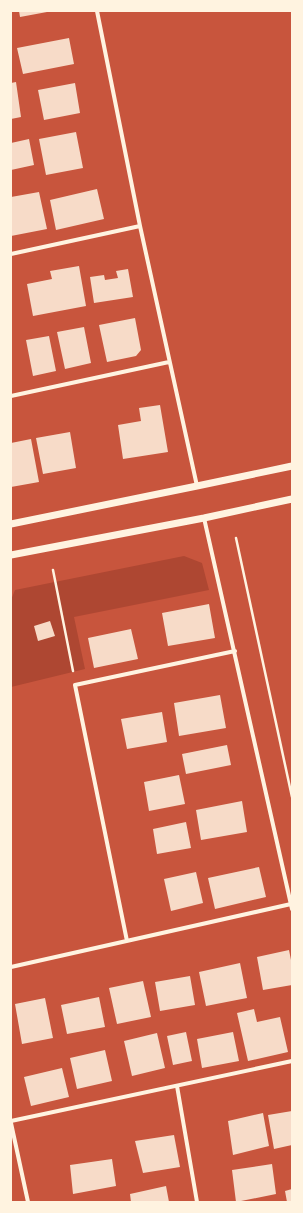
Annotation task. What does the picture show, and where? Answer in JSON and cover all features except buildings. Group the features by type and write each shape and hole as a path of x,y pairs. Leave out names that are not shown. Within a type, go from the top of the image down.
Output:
{"street":[{"path":"97,11 140,226 197,486"},
{"path":"11,254 140,226"},
{"path":"11,396 170,362"},
{"path":"11,524 292,466"},
{"path":"11,556 292,499"},
{"path":"204,518 292,909"},
{"path":"127,941 76,685 235,651"},
{"path":"11,967 291,904"},
{"path":"28,1202 11,1122 292,1061"},
{"path":"177,1086 197,1202"}],"path":[{"path":"236,538 292,797"},
{"path":"52,570 76,685"}],"shaded area":[{"path":"184,556 202,563 209,590 74,617 85,669 11,687 11,600 15,590"}]}
